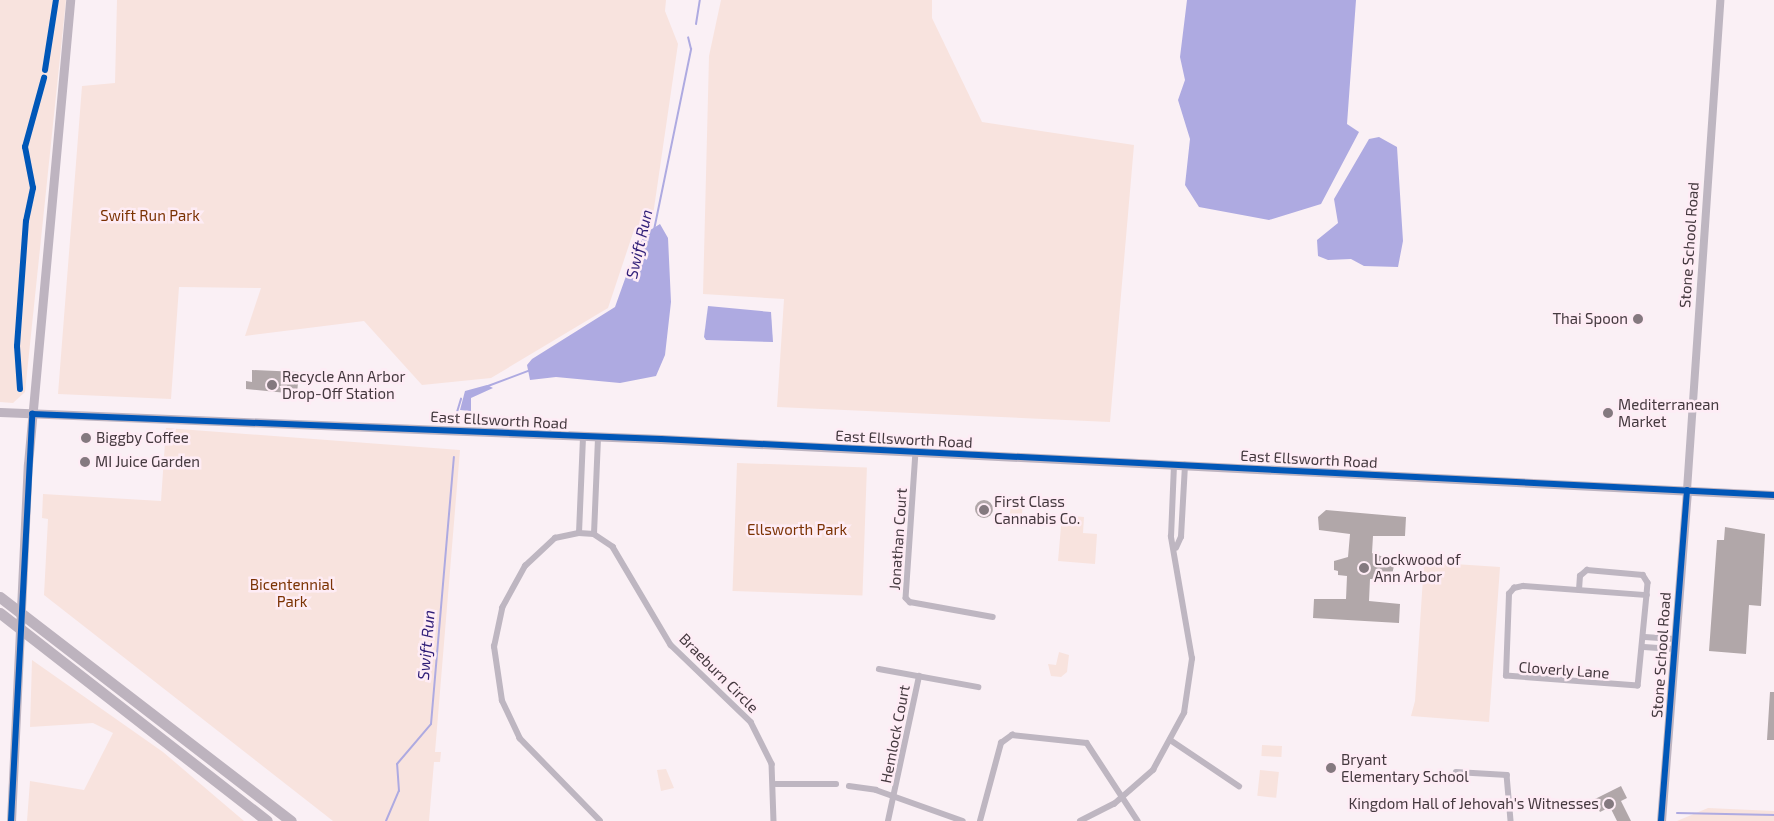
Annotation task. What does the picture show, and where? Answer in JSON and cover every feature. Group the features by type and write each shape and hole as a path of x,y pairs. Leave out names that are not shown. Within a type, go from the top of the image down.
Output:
{"highway":[{"path":"0,597 291,821"},
{"path":"0,613 268,821"}],"main road":[{"path":"11,821 16,673 32,414 70,0"},
{"name":"East Ellsworth Road","path":"0,412 584,436 1774,495"},
{"name":"Stone School Road","path":"1661,821 1687,490"}],"street":[{"name":"Stone School Road","path":"1687,490 1720,0"},
{"path":"579,532 584,436"},
{"path":"598,437 594,534 579,532 555,538 525,566 502,608 494,648 502,701 520,739 600,821"},
{"name":"Jonathan Court","path":"916,452 906,598 910,602 993,617"},
{"path":"1080,821 1121,799 1153,770 1172,741 1188,700 1192,659 1176,548 1171,537 1174,465"},
{"path":"1176,548 1181,537 1185,465"},
{"name":"Braeburn Circle","path":"594,534 621,556 658,626 682,658 751,722 769,754 776,784 774,821"},
{"path":"1579,590 1580,576 1587,570 1643,574 1648,583 1648,595"},
{"name":"Cloverly Lane","path":"1517,586 1648,595 1641,682 1633,688 1506,676 1511,589 1517,586"},
{"path":"1645,637 1674,639"},
{"path":"1644,647 1674,649"},
{"name":"Hemlock Court","path":"879,669 978,687"},
{"name":"Hemlock Court","path":"888,821 896,797 919,676"},
{"path":"980,821 1001,743 1012,735 1085,742 1121,799 1138,821"},
{"path":"1172,741 1239,786"},
{"path":"1456,772 1507,775 1511,821"},
{"path":"776,784 836,784"},
{"path":"849,786 896,797 963,821"}],"green space":[{"path":"0,0 66,0 25,392 13,403 0,402"},
{"name":"Swift Run Park","path":"117,0 666,0 665,11 678,44 652,222 635,227 608,308 491,378 422,385 364,321 245,336 261,288 179,287 171,399 58,394 82,86 115,83"},
{"path":"721,0 932,0 932,18 982,122 1134,145 1110,422 777,407 784,299 703,294 709,56"},
{"name":"Bicentennial Park","path":"166,428 460,450 435,752 441,752 440,762 434,762 429,821 333,821 44,595 48,519 42,518 43,494 161,501"},
{"name":"Ellsworth Park","path":"737,463 867,468 862,595 733,591"},
{"path":"1011,502 1023,503 1021,525 1009,524"},
{"path":"1062,515 1084,517 1083,533 1097,534 1095,564 1058,561"},
{"path":"1424,562 1500,567 1489,722 1411,716 1415,701"},
{"path":"1059,652 1069,655 1067,672 1061,677 1051,676 1048,664 1056,665"},
{"path":"32,660 163,752 244,821 27,821 30,781 84,790 113,733 93,723 30,727"},
{"path":"1262,745 1282,746 1281,757 1261,756"},
{"path":"666,769 674,788 661,791 657,770"},
{"path":"1260,770 1279,772 1276,798 1257,796"},
{"path":"1708,808 1774,811 1774,821 1677,821"}],"shaded area":[{"path":"1187,0 1356,0 1347,124 1359,132 1321,204 1269,220 1199,207 1185,185 1190,139 1178,100 1185,80 1180,57"},
{"path":"1379,137 1397,147 1403,241 1398,267 1364,266 1351,259 1328,260 1318,256 1317,240 1338,223 1334,199 1369,139"},
{"path":"660,224 668,238 671,302 665,355 656,376 620,383 556,377 530,380 527,365 532,359 615,307 635,251 647,232"},
{"path":"708,306 771,312 773,342 706,340 704,337"},
{"path":"487,385 493,388 471,398 471,411 460,410 465,391"}],"building":[{"name":"Recycle Ann Arbor Drop-Off Station","path":"252,370 299,372 297,394 246,389 246,381 252,382"},
{"name":"First Class Cannabis Co.","path":"984,500 990,503 993,509 990,515 984,518 978,515 975,509 978,503"},
{"name":"Lockwood of Ann Arbor","path":"1326,510 1406,517 1405,536 1373,536 1372,553 1392,560 1394,566 1391,579 1370,579 1369,601 1400,604 1399,623 1313,618 1314,599 1346,599 1347,576 1338,575 1338,571 1334,570 1334,561 1348,557 1350,534 1319,530 1318,517"},
{"path":"1725,527 1765,534 1761,606 1749,605 1746,654 1709,651 1717,540 1724,540"},
{"path":"1770,692 1774,692 1774,740 1767,740"},
{"name":"Kingdom Hall of Jehovah's Witnesses","path":"1621,786 1627,798 1621,801 1631,821 1617,821 1610,807 1600,812 1593,800"}],"waterway":[{"name":"Swift Run","path":"696,24 700,0"},
{"name":"Swift Run","path":"654,230 691,49 688,37"},
{"name":"Swift Run","path":"488,386 528,371"},
{"name":"Swift Run","path":"457,412 461,399"},
{"name":"Swift Run","path":"386,821 399,791 397,764 431,724 454,457"},
{"path":"1677,813 1774,815"}],"cycle path":[{"path":"45,70 56,0"},
{"path":"20,389 17,346 26,221 33,188 25,147 44,78"},
{"path":"11,821 32,414 661,439 1774,495"},
{"path":"1661,821 1687,490"}],"place":[{"name":"Thai Spoon","path":"1638,319"},
{"name":"Recycle Ann Arbor Drop-Off Station","path":"272,385"},
{"name":"Mediterranean Market","path":"1608,413"},
{"name":"Biggby Coffee","path":"86,438"},
{"name":"MI Juice Garden","path":"85,462"},
{"name":"First Class Cannabis Co.","path":"984,510"},
{"name":"Lockwood of Ann Arbor","path":"1364,568"},
{"name":"Bryant Elementary School","path":"1331,768"},
{"name":"Kingdom Hall of Jehovah's Witnesses","path":"1609,804"}]}
